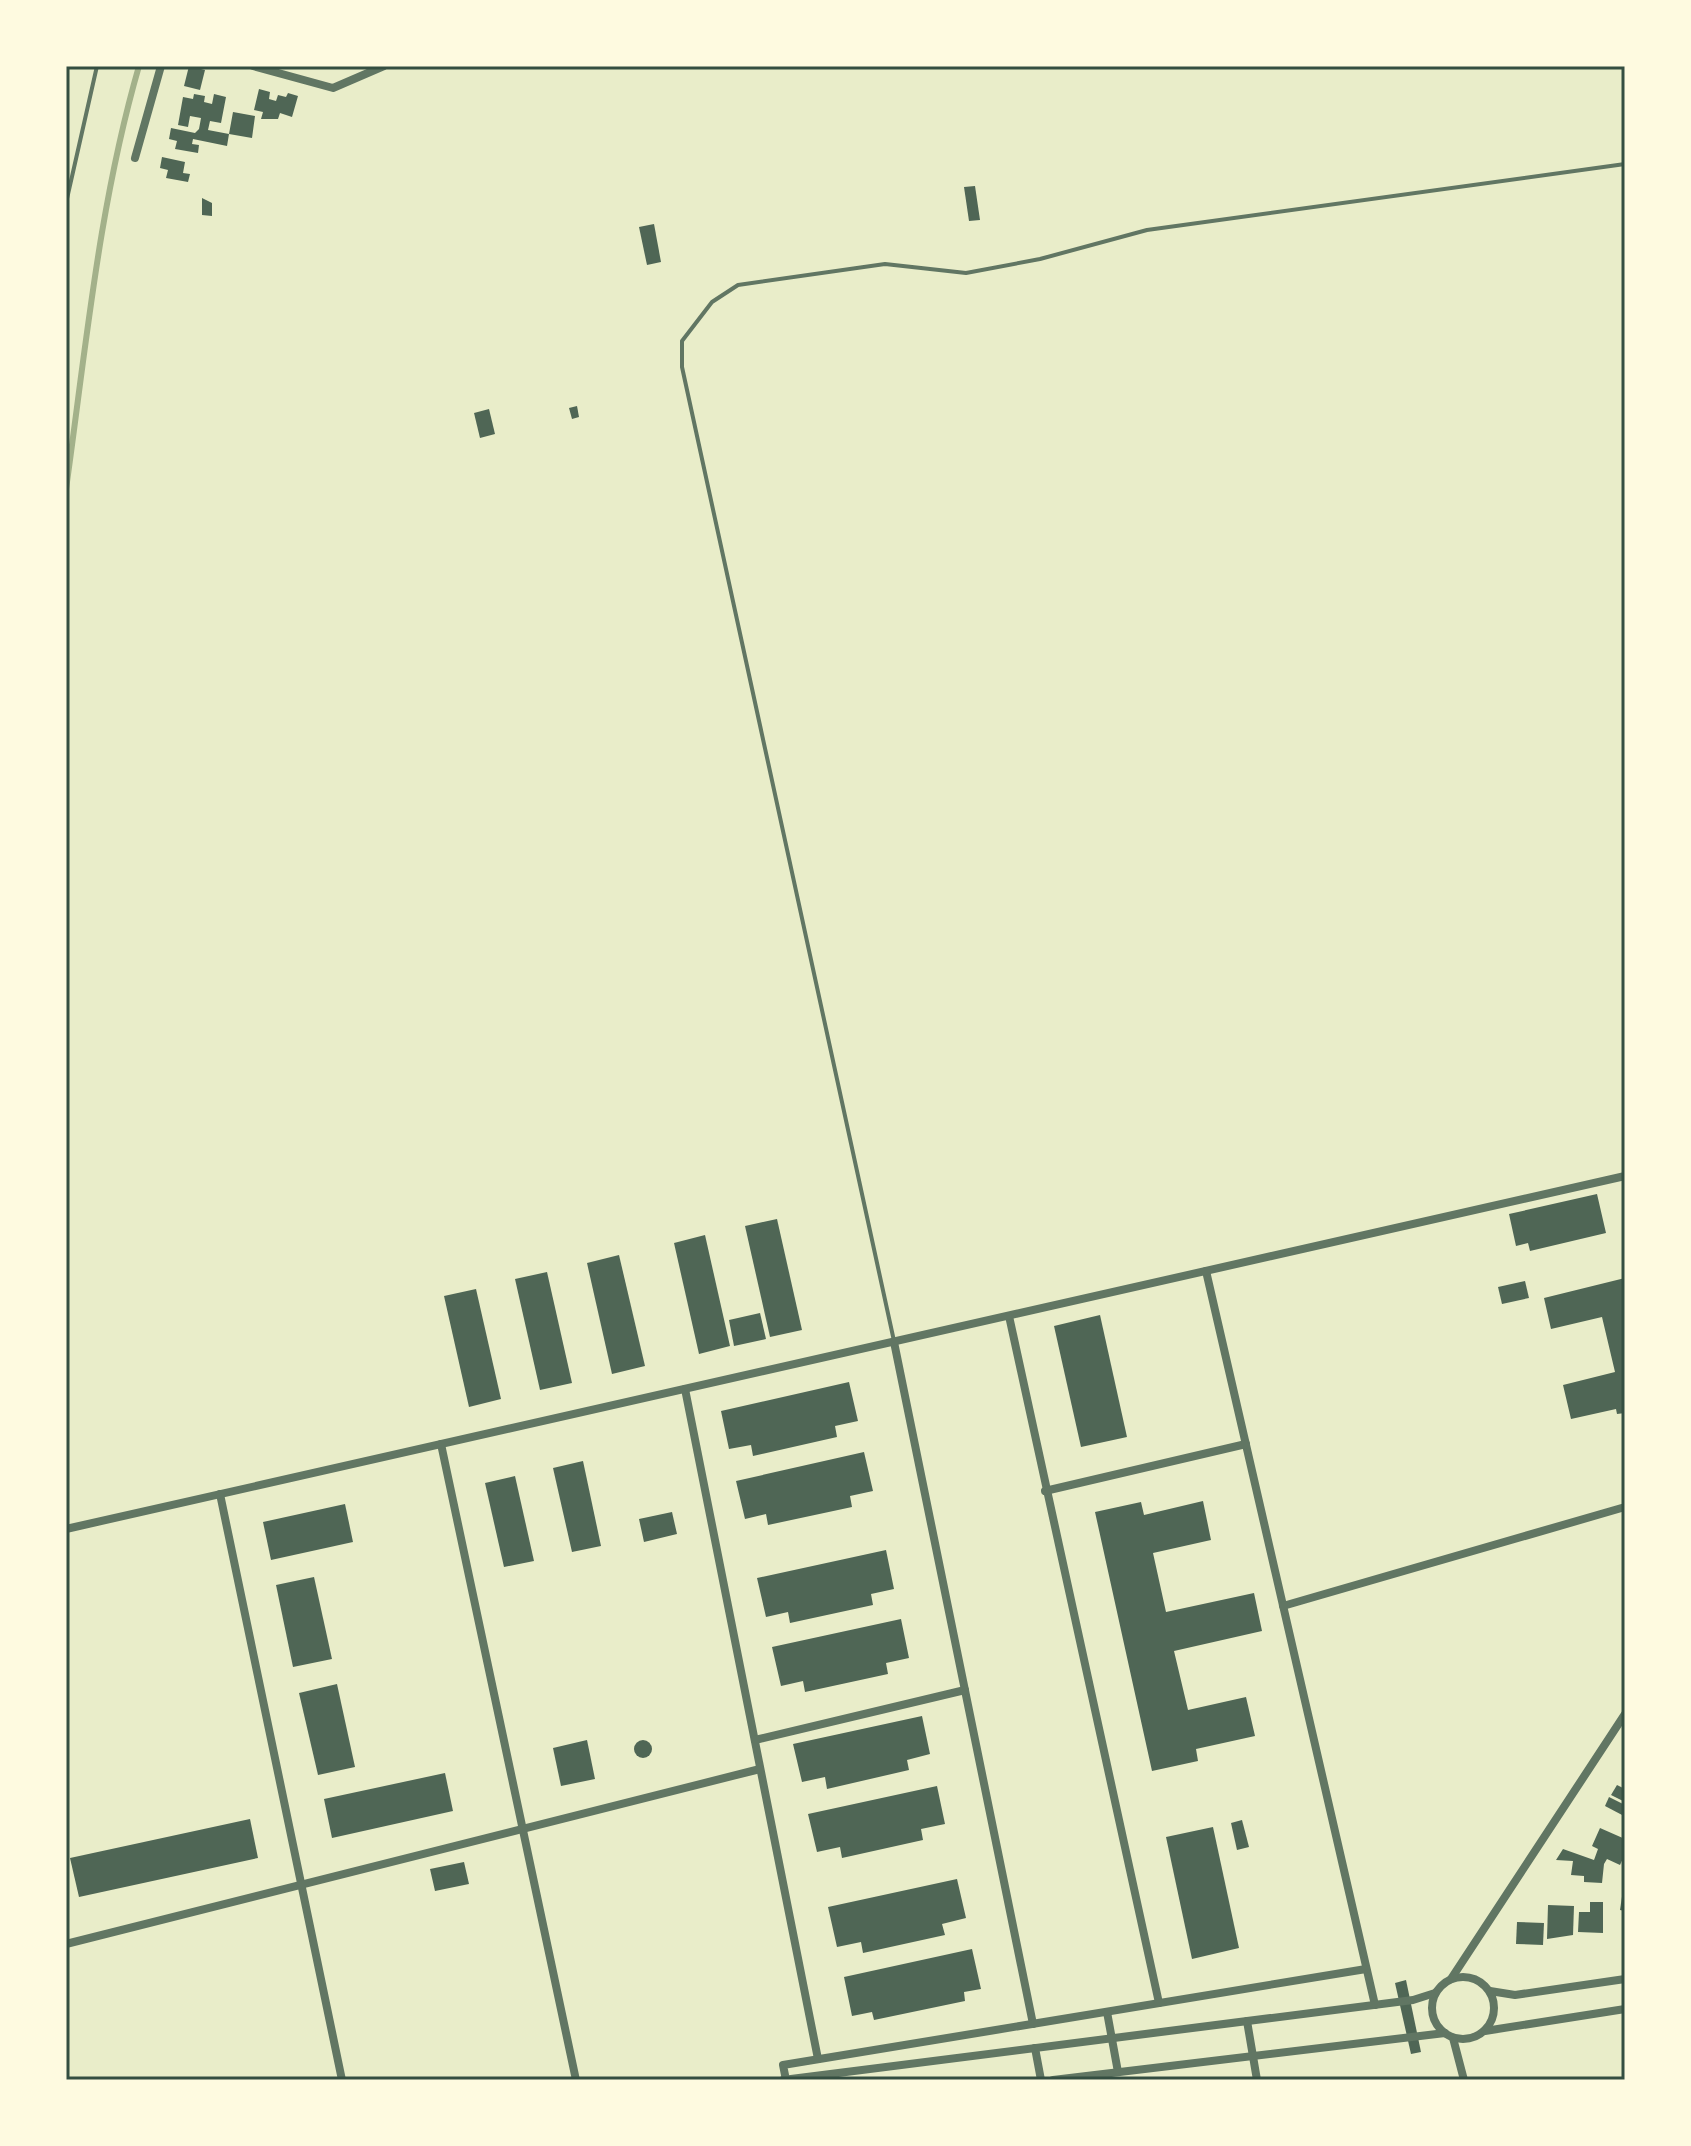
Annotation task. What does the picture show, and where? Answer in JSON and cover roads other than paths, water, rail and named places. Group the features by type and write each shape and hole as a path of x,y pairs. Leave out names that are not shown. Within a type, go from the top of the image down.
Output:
{"street":[{"path":"135,158 161,66"},
{"path":"253,66 333,88 382,68"},
{"path":"66,1529 1625,1176"},
{"path":"1206,1271 1375,2005"},
{"path":"1009,1316 1159,2003"},
{"path":"894,1342 1033,2024"},
{"path":"685,1389 818,2059"},
{"path":"441,1444 576,2080"},
{"path":"1045,1491 1246,1444"},
{"path":"220,1494 342,2080"},
{"path":"1283,1606 1625,1507"},
{"path":"755,1740 965,1690"},
{"path":"1366,1969 783,2065 784,2080 1422,1999 1435,1993 1451,1979 1625,1714"},
{"path":"66,1944 760,1769"},
{"path":"1451,1979 1473,1978 1490,1991 1515,1995 1625,1979"},
{"path":"1484,2032 1494,2012 1490,1991"},
{"path":"1435,1993 1433,2015 1449,2036 1464,2080"},
{"path":"1053,2080 1449,2036 1475,2037 1484,2032 1625,2009"},
{"path":"1107,2012 1118,2072"},
{"path":"1247,2021 1257,2080"},
{"path":"1035,2048 1041,2080"}],"lane":[{"path":"66,203 97,66"},
{"path":"894,1342 682,367 682,341 712,302 738,285 885,264 966,273 1040,259 1147,230 1625,164"}],"waterway":[{"path":"66,489 104,223 139,66"}]}
